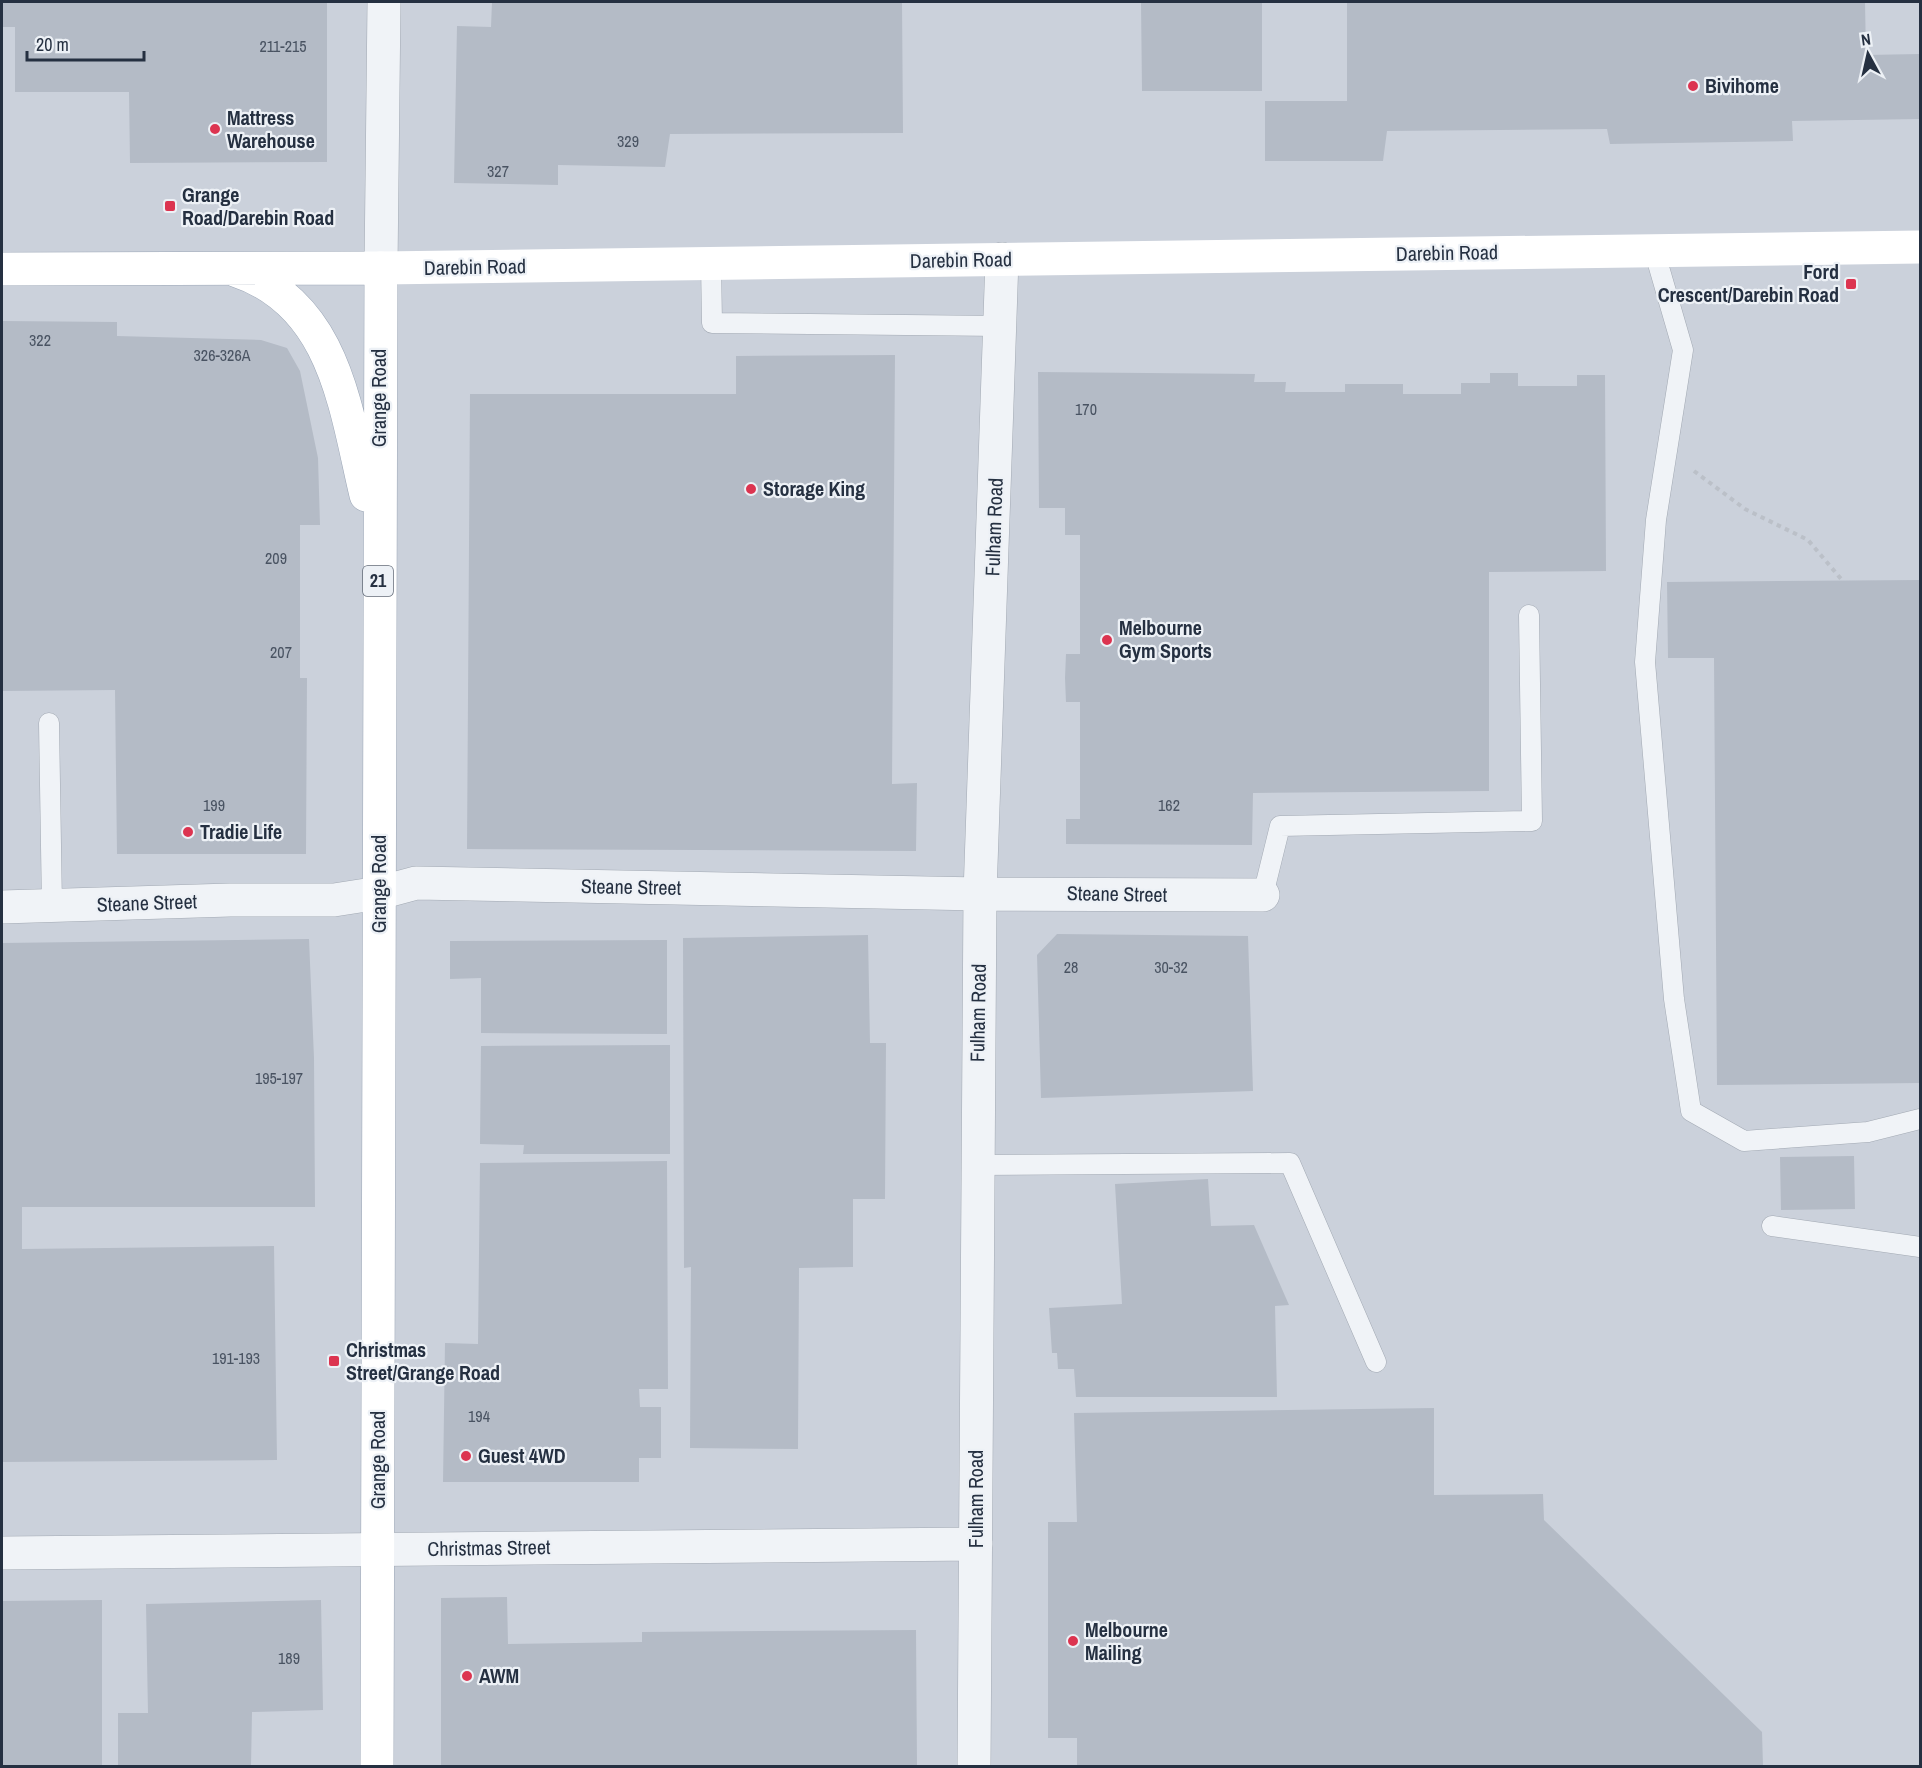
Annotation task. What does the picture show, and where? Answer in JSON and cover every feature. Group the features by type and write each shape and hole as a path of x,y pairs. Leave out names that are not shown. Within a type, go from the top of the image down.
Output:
{"main road":[{"name":"Darebin Road","path":"2,269 381,268 1920,247"},
{"path":"228,268 262,281 283,296 314,328 327,350 347,412 378,549"},
{"name":"Grange Road","path":"377,1767 378,549 381,268"}],"street":[{"name":"Grange Road","path":"381,268 384,2"},
{"name":"Fulham Road","path":"974,1767 976,1165 980,894 1002,259"},
{"name":"Steane Street","path":"2,908 230,900 334,900 416,884 980,894 1263,895"},
{"name":"Christmas Street","path":"2,1553 976,1544"}],"lane":[{"path":"1654,250 1683,350 1656,520 1645,662 1674,999 1691,1112 1744,1142 1868,1132 1920,1119"},
{"path":"711,263 712,323 1001,326"},
{"path":"1263,895 1280,826 1532,821 1529,615"},
{"path":"49,723 52,907"},
{"path":"976,1165 1290,1163 1376,1362"},
{"path":"1772,1226 1920,1247"}],"path":[{"path":"1667,450 1745,508 1808,540 1842,580"}],"shaded area":[{"path":"2,2 1920,2 1920,1766 2,1766"}],"building":[{"path":"2,2 327,2 327,162 130,163 129,92 15,92 15,27 2,27"},
{"path":"492,2 902,2 903,133 670,134 665,167 558,165 558,185 454,183 457,26 491,27"},
{"path":"1141,2 1262,2 1262,91 1142,91"},
{"path":"1347,2 1865,2 1866,55 1920,54 1920,119 1792,121 1793,141 1610,144 1607,129 1387,131 1383,161 1265,161 1265,101 1347,101"},
{"path":"2,321 117,322 117,336 261,340 287,348 300,371 318,458 320,525 300,525 300,678 307,678 306,854 117,854 115,690 2,691"},
{"path":"895,355 892,784 917,783 916,851 467,849 470,394 736,394 736,356"},
{"path":"1038,372 1255,374 1254,382 1286,382 1285,392 1345,392 1345,384 1403,384 1403,394 1461,394 1461,383 1490,383 1490,373 1518,373 1518,386 1577,386 1577,375 1605,375 1606,571 1489,572 1489,791 1253,793 1252,845 1066,844 1066,819 1080,819 1080,702 1066,702 1065,678 1066,654 1080,654 1080,535 1065,535 1065,508 1039,508"},
{"path":"1920,580 1920,1083 1717,1085 1714,658 1668,658 1667,582"},
{"path":"1057,934 1248,936 1253,1091 1041,1098 1037,955"},
{"path":"868,935 870,1043 886,1043 885,1199 853,1199 853,1267 799,1268 798,1449 690,1448 691,1267 684,1268 683,938"},
{"path":"309,939 314,1058 315,1207 22,1207 22,1249 274,1246 277,1460 2,1462 2,943"},
{"path":"667,940 667,1034 481,1033 481,978 450,979 450,941"},
{"path":"670,1045 670,1154 523,1154 524,1145 480,1144 481,1046"},
{"path":"1854,1156 1855,1209 1781,1210 1780,1157"},
{"path":"667,1161 668,1389 639,1389 640,1407 661,1407 661,1458 639,1458 639,1482 443,1482 445,1343 478,1344 480,1163"},
{"path":"1208,1179 1211,1226 1254,1225 1289,1305 1275,1306 1277,1397 1076,1397 1074,1369 1058,1369 1057,1353 1052,1353 1049,1308 1122,1304 1115,1184"},
{"path":"1434,1408 1434,1495 1543,1494 1544,1520 1762,1732 1763,1766 1077,1766 1077,1738 1048,1738 1048,1522 1077,1522 1074,1413"},
{"path":"507,1597 508,1644 642,1642 642,1632 916,1630 917,1766 441,1766 441,1598"},
{"path":"102,1600 102,1766 2,1766 2,1601"},
{"path":"321,1600 323,1710 252,1712 251,1766 118,1766 118,1713 148,1713 146,1604"}],"place":[{"name":"Bivihome","path":"1693,86"},
{"name":"Mattress Warehouse","path":"215,129"},
{"name":"Grange Road/Darebin Road","path":"170,206"},
{"name":"Ford Crescent/Darebin Road","path":"1851,284"},
{"name":"Storage King","path":"751,489"},
{"name":"Melbourne Gym Sports","path":"1107,640"},
{"name":"Tradie Life","path":"188,832"},
{"name":"Christmas Street/Grange Road","path":"334,1361"},
{"name":"Guest 4WD","path":"466,1456"},
{"name":"Melbourne Mailing","path":"1073,1641"},
{"name":"AWM","path":"467,1676"}]}
